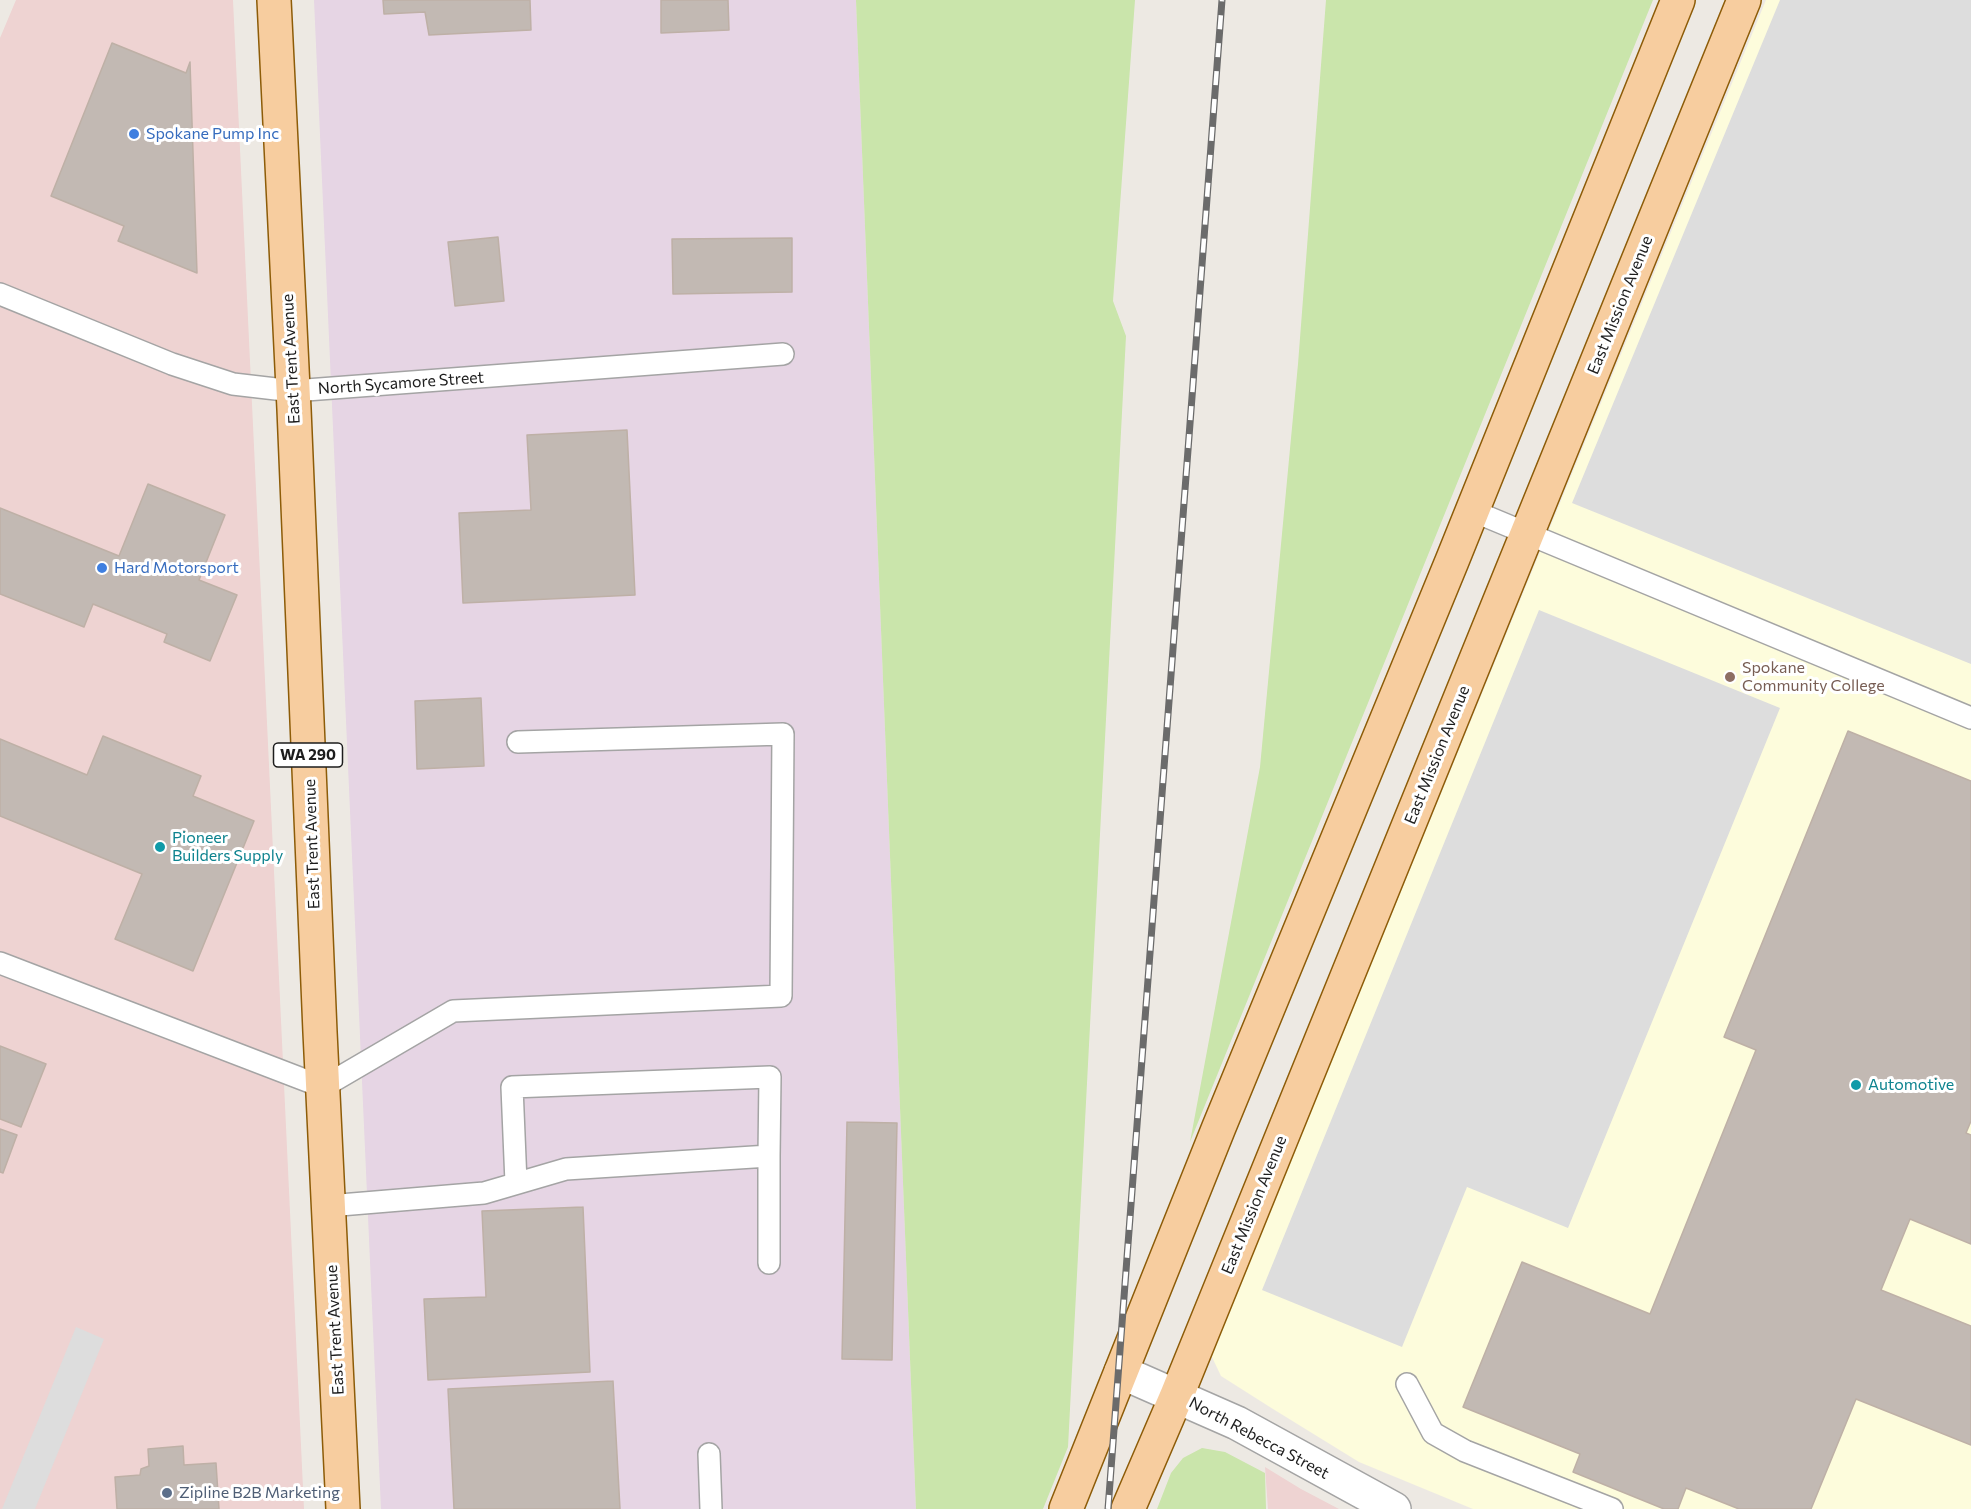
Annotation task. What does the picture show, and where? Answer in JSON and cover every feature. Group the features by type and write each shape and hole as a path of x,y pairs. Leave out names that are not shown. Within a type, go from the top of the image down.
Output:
{"main road":[{"name":"East Trent Avenue","path":"274,0 328,1206 344,1509"},
{"path":"1066,1509 1219,1127 1473,511 1678,0"},
{"name":"East Mission Avenue","path":"1128,1509 1177,1395 1744,0"}],"street":[{"name":"North Rebecca Street","path":"1121,1372 1237,1423 1394,1509"}],"lane":[{"name":"North Sycamore Street","path":"0,294 172,364 232,384 293,391 783,354"},
{"path":"1473,511 1971,718"},
{"path":"0,963 323,1087 453,1011 781,996 783,734 518,742"},
{"path":"516,1184 512,1087 770,1077 769,1263"},
{"path":"328,1206 484,1193 566,1169 769,1156"},
{"path":"1407,1384 1433,1433 1465,1451 1612,1509"},
{"path":"709,1454 711,1509"}],"shaded area":[{"path":"16,0 233,0 304,1509 0,1509 0,38"},
{"path":"314,0 856,0 916,1509 381,1509"},
{"name":"Spokane Community College","path":"1766,0 1971,0 1971,1509 1473,1509 1359,1462 1221,1376 1211,1355"},
{"path":"1780,0 1971,0 1971,664 1572,503"},
{"path":"1539,610 1780,708 1568,1228 1467,1187 1402,1347 1262,1290"},
{"path":"76,1327 104,1339 35,1509 2,1509"},
{"path":"1265,1467 1301,1489 1339,1509 1268,1509"}],"green space":[{"path":"856,0 1135,0 1113,301 1126,336 1068,1447 1043,1509 916,1509"},
{"path":"1326,0 1653,0 1190,1142 1260,767 1298,364"},
{"path":"1202,1448 1225,1452 1265,1473 1266,1509 1157,1509 1171,1473 1183,1458"}],"building":[{"path":"383,0 530,0 531,30 429,35 425,12 384,14"},
{"path":"661,0 728,0 729,30 661,33"},
{"name":"Spokane Pump Inc","path":"112,43 186,73 190,62 197,273 118,241 124,226 51,196"},
{"path":"498,237 504,301 455,306 448,242"},
{"path":"792,238 792,292 673,294 672,239"},
{"path":"627,430 635,595 463,603 459,513 531,510 527,435"},
{"name":"Hard Motorsport","path":"148,484 225,515 199,580 237,595 210,661 164,642 167,634 93,604 84,627 0,594 0,508 119,556"},
{"path":"481,698 484,766 417,769 415,701"},
{"name":"Automotive","path":"1848,731 1971,781 1971,1121 1966,1133 1971,1135 1971,1244 1910,1219 1881,1290 1971,1326 1971,1445 1856,1399 1811,1509 1739,1509 1686,1488 1678,1509 1664,1509 1573,1472 1580,1454 1463,1407 1522,1262 1650,1314 1756,1050 1724,1037"},
{"name":"Pioneer Builders Supply","path":"103,736 201,776 193,796 254,821 193,971 115,939 142,874 0,816 0,739 87,775"},
{"path":"0,1046 46,1064 21,1127 0,1119"},
{"path":"847,1122 897,1123 892,1360 842,1359"},
{"path":"0,1129 17,1135 3,1173 0,1172"},
{"path":"583,1207 590,1372 428,1380 424,1299 486,1297 482,1211"},
{"path":"613,1381 620,1509 454,1509 448,1389"},
{"name":"Zipline B2B Marketing","path":"183,1446 184,1465 216,1463 219,1509 117,1509 115,1477 140,1475 141,1469 149,1466 148,1449"}],"railway":[{"path":"1108,1509 1222,0"}],"place":[{"name":"Spokane Pump Inc","path":"134,134"},
{"name":"Hard Motorsport","path":"102,568"},
{"name":"Spokane Community College","path":"1730,677"},
{"name":"Pioneer Builders Supply","path":"160,847"},
{"name":"Automotive","path":"1856,1085"},
{"name":"Zipline B2B Marketing","path":"167,1493"}]}
